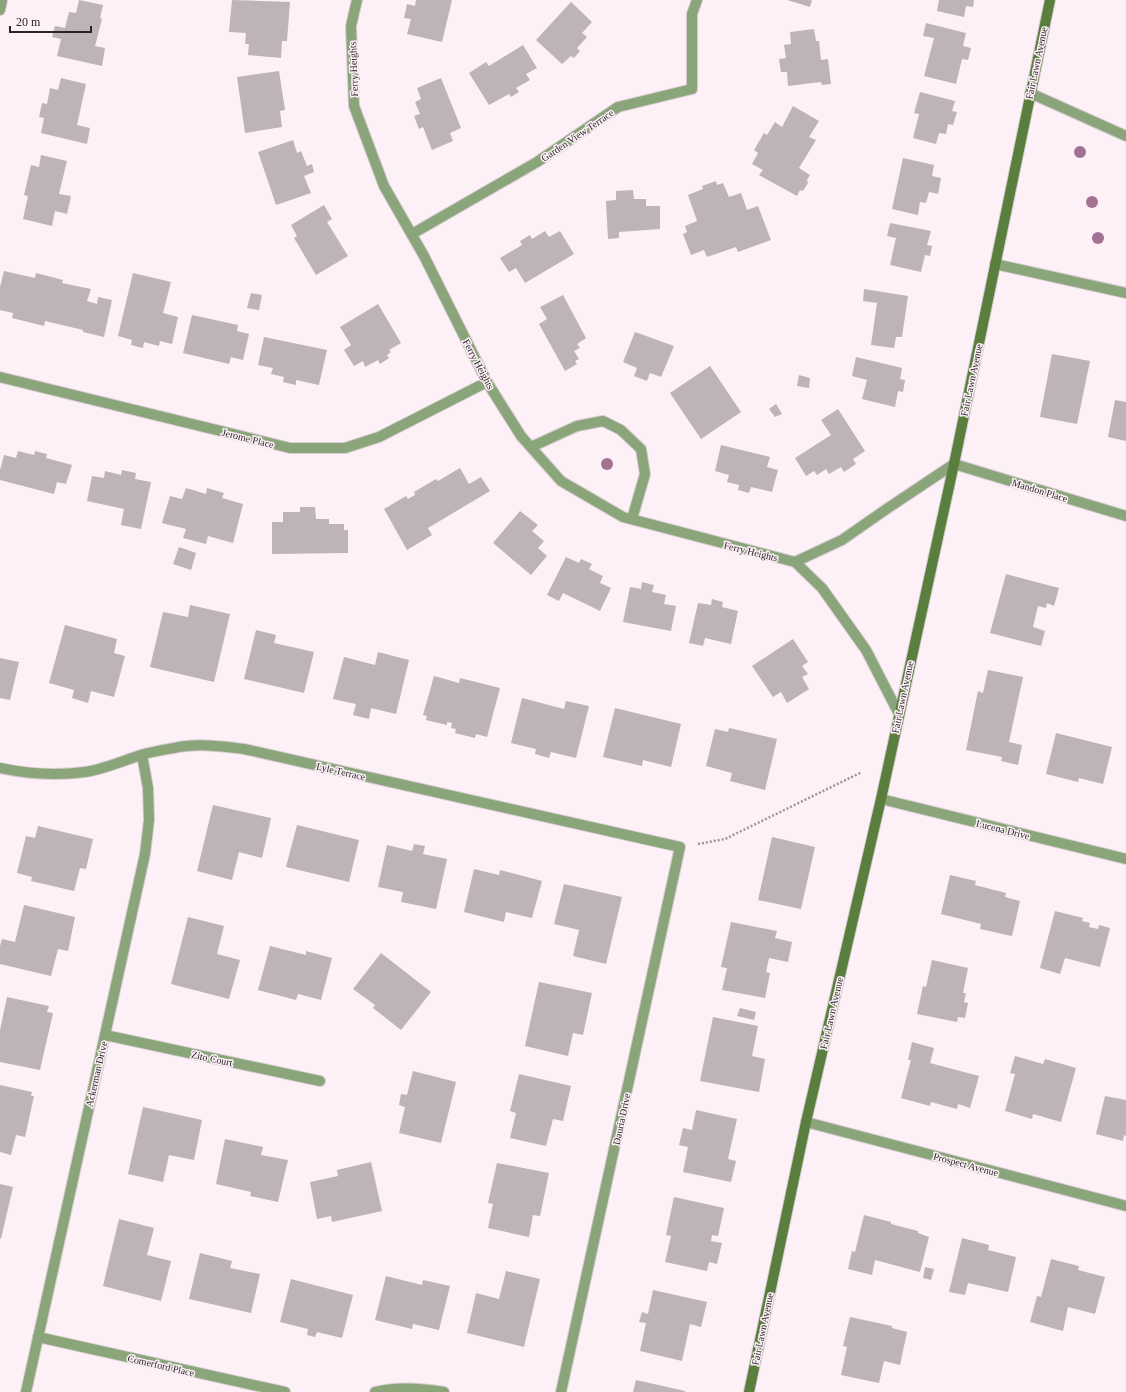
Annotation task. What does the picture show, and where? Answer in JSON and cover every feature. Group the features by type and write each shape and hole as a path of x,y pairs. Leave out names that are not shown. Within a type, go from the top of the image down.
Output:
{"main road":[{"name":"Fair Lawn Avenue","path":"749,1392 806,1122 880,799 954,464 1050,0"}],"street":[{"path":"0,10 2,0"},
{"name":"Ferry Heights","path":"357,0 351,26 354,106 384,186 412,234 487,382 522,436 561,481 623,517 795,562 822,588 866,650 899,714"},
{"name":"Garden View Terrace","path":"412,234 537,162 618,107 692,89 692,14 696,0"},
{"path":"1030,93 1126,136"},
{"path":"995,264 1126,293"},
{"name":"Jerome Place","path":"0,377 290,448 345,448 379,438 487,382"},
{"path":"531,447 577,426 603,421 621,430 642,449 645,474 632,519"},
{"path":"795,562 842,540 954,464"},
{"name":"Mandon Place","path":"954,464 1126,516"},
{"name":"Lyle Terrace","path":"0,768 30,773 57,774 86,772 142,755 175,747 206,745 244,749 680,847"},
{"name":"Ackerman Drive","path":"26,1392 145,854 149,820 148,788 142,755"},
{"name":"Lucena Drive","path":"880,799 1126,859"},
{"name":"Dauria Drive","path":"561,1392 680,847"},
{"name":"Zito Court","path":"105,1035 320,1081"},
{"name":"Prospect Avenue","path":"806,1122 1126,1206"},
{"name":"Comerford Place","path":"38,1337 285,1392"},
{"path":"375,1392 387,1389 414,1388 444,1392"}],"path":[{"path":"680,847 725,839 862,772"}],"building":[{"path":"79,0 103,5 100,18 102,19 95,46 105,48 102,66 57,56 61,39 52,37 55,26 65,28 69,12 76,13"},
{"path":"232,0 290,2 287,41 282,41 281,58 248,55 249,44 245,44 246,33 229,32"},
{"path":"416,0 452,0 442,42 407,34 411,19 404,18 407,4 415,6"},
{"path":"787,0 812,0 810,7"},
{"path":"939,0 974,0 973,7 966,6 964,17 937,11"},
{"path":"571,2 592,22 582,33 587,37 577,48 580,51 574,58 571,56 562,64 536,40"},
{"path":"926,23 966,33 963,46 971,48 968,60 962,59 956,84 924,76 934,38 923,36"},
{"path":"814,29 816,41 819,41 821,60 828,59 831,84 822,85 821,82 788,86 787,72 781,72 779,59 786,58 784,45 791,44 790,32"},
{"path":"523,45 537,68 526,74 530,80 516,88 519,92 511,97 509,94 489,105 469,73 486,62 489,66"},
{"path":"279,71 285,110 280,111 282,127 245,133 237,77"},
{"path":"61,78 86,84 77,125 90,128 87,144 41,133 44,118 39,117 42,103 47,104 50,88 58,90"},
{"path":"441,78 461,128 450,133 453,141 432,150 423,127 419,129 414,116 420,114 415,102 421,99 417,88"},
{"path":"920,92 955,101 952,111 957,112 953,125 948,124 946,134 939,133 936,144 913,138 919,114 914,113"},
{"path":"793,106 819,121 809,137 816,140 799,168 810,175 807,180 808,183 803,191 800,190 797,196 759,175 763,170 752,164 758,153 754,150 764,133 767,135 775,122 782,127"},
{"path":"293,140 297,153 301,151 307,166 312,164 314,172 304,176 311,193 276,205 258,152"},
{"path":"41,155 67,161 59,194 71,196 67,214 55,211 52,226 23,219 28,196 24,195 31,165 39,167"},
{"path":"903,158 934,165 932,176 941,178 938,194 929,192 926,203 920,202 918,215 892,209"},
{"path":"716,181 717,185 723,183 729,197 741,193 747,210 758,206 771,240 738,252 736,247 707,257 704,250 691,255 683,234 687,232 685,226 697,221 688,195 703,189 702,186"},
{"path":"633,190 634,199 646,199 646,206 660,206 660,229 619,232 619,238 608,239 606,201 616,200 616,191"},
{"path":"324,205 332,219 327,222 348,256 316,275 294,238 297,236 291,225"},
{"path":"890,223 931,231 927,245 932,246 930,256 925,255 921,272 890,265 896,238 887,236"},
{"path":"545,231 549,237 560,231 574,254 525,283 516,268 509,272 500,258 522,245 520,241 530,235 532,239"},
{"path":"4,271 35,278 36,273 63,280 62,283 91,289 87,301 97,304 98,297 112,300 104,337 83,332 83,330 45,321 44,326 12,318 13,313 0,310 0,287"},
{"path":"133,273 171,282 163,313 178,317 172,344 160,341 159,346 144,342 143,348 131,345 132,340 118,336"},
{"path":"864,289 908,296 902,337 896,337 894,348 871,345 877,303 863,301"},
{"path":"251,293 262,295 259,310 247,308"},
{"path":"563,295 586,338 577,344 580,348 574,351 579,359 575,361 577,364 565,371 539,324 547,319 540,307"},
{"path":"378,304 401,343 389,350 391,352 387,355 389,358 380,364 378,360 365,367 363,361 354,366 344,350 351,345 340,327"},
{"path":"192,315 238,325 237,331 249,334 243,360 231,357 229,364 183,353"},
{"path":"635,332 674,346 661,377 650,373 647,381 634,376 637,368 623,362"},
{"path":"264,337 327,350 319,385 296,380 296,385 283,382 284,377 271,374 273,368 258,365"},
{"path":"1052,354 1090,361 1077,424 1040,417"},
{"path":"856,357 902,368 900,379 905,380 903,392 898,391 895,407 862,399 867,380 852,376"},
{"path":"710,366 741,412 701,439 670,393"},
{"path":"799,375 810,378 809,388 797,386"},
{"path":"1115,400 1126,402 1126,441 1108,437"},
{"path":"776,404 782,414 775,417 769,409"},
{"path":"838,409 865,451 853,459 856,464 844,472 841,467 829,474 826,469 817,475 814,471 806,476 795,458 831,435 821,420"},
{"path":"721,445 770,457 767,467 778,470 772,492 751,487 749,493 738,490 739,485 727,482 729,475 715,471"},
{"path":"18,451 34,455 35,451 47,454 46,458 72,465 66,484 57,482 54,494 0,480 0,470 4,455 16,458"},
{"path":"460,468 469,484 481,477 490,491 428,528 432,535 407,550 384,509 406,496 408,499 415,495 414,492 436,479 438,481"},
{"path":"122,470 136,473 135,479 151,482 141,529 121,525 124,509 87,501 92,476 104,478 105,471 121,475"},
{"path":"186,488 206,494 207,488 224,493 222,498 243,504 233,543 208,536 206,544 183,538 186,529 162,523 170,496 182,499"},
{"path":"300,507 315,507 316,519 329,519 329,524 344,524 344,530 348,530 348,553 272,554 272,522 283,522 283,512 300,512"},
{"path":"520,511 538,525 532,531 544,541 538,548 547,556 531,575 493,543"},
{"path":"179,547 196,553 191,570 173,564"},
{"path":"566,557 579,563 581,559 592,564 589,569 603,576 600,583 611,588 600,611 563,593 559,601 547,595"},
{"path":"1006,574 1059,588 1054,606 1047,603 1046,608 1038,606 1033,627 1045,631 1041,646 990,633"},
{"path":"642,582 654,585 652,592 666,595 664,604 676,606 671,631 623,622 630,587 641,589"},
{"path":"712,599 723,602 722,607 738,611 731,644 705,638 703,646 689,643 698,603 711,605"},
{"path":"190,605 230,614 214,682 150,667 163,612 188,617"},
{"path":"65,625 117,639 114,653 125,656 114,697 91,691 88,703 72,698 74,690 49,683"},
{"path":"256,630 276,635 274,643 314,652 304,693 244,679"},
{"path":"793,639 808,662 802,666 808,674 802,677 809,689 787,703 781,692 773,697 752,666"},
{"path":"378,652 409,660 396,714 371,708 369,719 353,715 356,704 333,699 344,657 375,665"},
{"path":"0,658 19,662 10,700 0,698"},
{"path":"988,670 1023,677 1009,742 1022,745 1018,765 1001,761 1002,757 966,750 978,691 983,693"},
{"path":"434,676 459,683 460,678 500,688 487,737 476,734 475,738 455,733 456,729 451,728 452,723 447,722 447,725 426,720 427,716 423,715"},
{"path":"522,698 564,709 566,701 589,706 576,758 551,752 549,758 535,754 536,749 511,743"},
{"path":"615,708 681,724 671,767 643,760 642,766 603,757"},
{"path":"729,728 777,739 765,790 730,781 732,773 706,766 715,729 728,732"},
{"path":"1056,733 1112,747 1103,784 1079,778 1078,782 1046,774"},
{"path":"213,805 271,818 262,858 239,852 232,880 197,871"},
{"path":"297,825 359,840 349,882 286,867"},
{"path":"38,826 93,839 86,869 80,868 74,891 31,881 32,877 17,873 26,836 35,838"},
{"path":"772,837 815,847 801,909 758,900"},
{"path":"414,844 425,846 423,854 447,859 436,909 401,902 403,892 378,887 387,845 412,851"},
{"path":"474,869 499,875 500,870 542,881 532,918 506,912 504,922 464,912"},
{"path":"950,875 976,881 975,885 1006,893 1005,897 1020,901 1012,936 980,929 981,924 941,914"},
{"path":"564,884 622,897 606,964 573,956 579,930 554,924"},
{"path":"24,905 75,917 68,951 58,949 51,976 0,964 0,946 2,939 15,942"},
{"path":"1055,911 1083,918 1082,921 1090,923 1089,927 1098,929 1099,925 1110,928 1100,967 1065,958 1060,974 1040,968"},
{"path":"188,917 224,926 217,954 240,960 229,999 171,984"},
{"path":"731,922 777,931 775,938 792,942 788,962 769,958 766,972 770,973 765,998 722,990 727,968 721,967"},
{"path":"270,946 306,955 306,951 332,958 321,1000 298,994 296,1000 258,990"},
{"path":"381,953 431,992 401,1030 373,1008 375,1005 353,989"},
{"path":"932,960 968,968 963,993 966,993 964,1002 968,1003 965,1018 958,1017 957,1022 917,1014 923,986 926,987"},
{"path":"539,982 592,993 583,1035 573,1033 568,1056 525,1046"},
{"path":"7,997 49,1006 47,1012 53,1013 40,1070 0,1062 0,1030"},
{"path":"740,1008 756,1012 754,1020 737,1016"},
{"path":"713,1017 758,1026 752,1056 765,1059 759,1092 700,1081"},
{"path":"912,1042 934,1048 930,1063 979,1076 970,1108 958,1104 957,1109 931,1102 930,1106 901,1098 911,1060 908,1060"},
{"path":"1015,1056 1043,1064 1045,1059 1076,1068 1061,1122 1033,1114 1032,1119 1005,1111 1015,1074 1010,1073"},
{"path":"413,1071 456,1082 441,1143 399,1133 405,1107 399,1105 401,1094 407,1095"},
{"path":"519,1074 571,1086 563,1121 553,1119 546,1146 510,1138 516,1113 510,1111"},
{"path":"0,1085 32,1092 31,1096 34,1096 25,1137 16,1135 11,1155 0,1152"},
{"path":"1105,1096 1126,1100 1126,1136 1124,1135 1123,1141 1096,1134"},
{"path":"143,1107 202,1120 194,1160 169,1155 163,1182 128,1174"},
{"path":"696,1110 737,1119 728,1159 736,1161 731,1182 683,1172 688,1147 679,1145 683,1128 692,1130"},
{"path":"225,1139 263,1147 261,1155 288,1160 278,1202 250,1196 251,1192 216,1184"},
{"path":"371,1162 382,1211 332,1222 331,1216 317,1219 310,1182 338,1176 337,1170"},
{"path":"497,1163 549,1173 540,1216 533,1215 529,1237 488,1228 493,1204 488,1203"},
{"path":"0,1184 13,1187 1,1239 0,1238"},
{"path":"674,1197 724,1208 718,1236 712,1235 711,1241 722,1243 717,1264 709,1262 707,1271 665,1262 671,1236 666,1235"},
{"path":"864,1215 918,1231 918,1233 929,1237 920,1272 875,1260 872,1275 848,1269 852,1251 855,1252"},
{"path":"119,1219 154,1228 147,1255 171,1261 161,1301 103,1286"},
{"path":"962,1238 989,1245 988,1250 1016,1257 1008,1292 968,1283 965,1295 949,1292"},
{"path":"200,1253 232,1261 230,1268 260,1274 251,1313 189,1299"},
{"path":"1051,1259 1079,1266 1078,1270 1105,1277 1095,1314 1068,1307 1063,1331 1030,1322 1037,1296 1041,1297"},
{"path":"925,1267 934,1269 931,1280 923,1278"},
{"path":"506,1271 540,1279 524,1347 467,1333 476,1293 499,1299"},
{"path":"386,1276 422,1285 423,1280 450,1286 439,1330 413,1324 412,1329 375,1320"},
{"path":"291,1279 353,1295 342,1338 317,1332 315,1337 307,1335 308,1329 280,1322"},
{"path":"653,1290 707,1302 701,1327 690,1324 682,1361 640,1351 646,1323 639,1322 642,1312 648,1314"},
{"path":"850,1317 892,1326 892,1328 907,1332 900,1365 884,1361 879,1383 841,1375 847,1347 843,1346"},
{"path":"636,1380 685,1391 685,1392 633,1392"}]}
